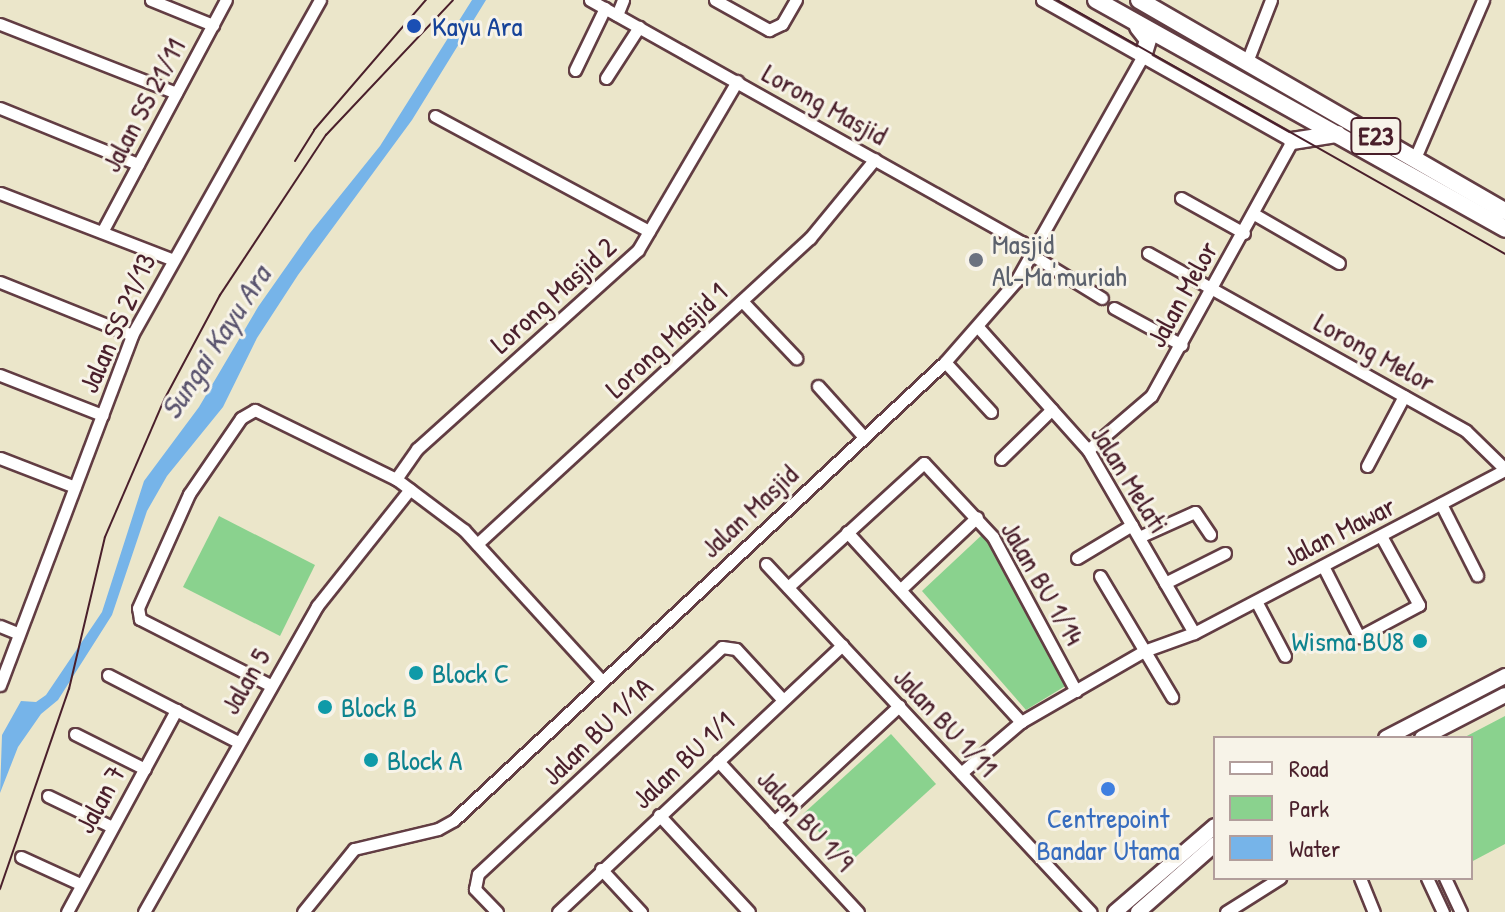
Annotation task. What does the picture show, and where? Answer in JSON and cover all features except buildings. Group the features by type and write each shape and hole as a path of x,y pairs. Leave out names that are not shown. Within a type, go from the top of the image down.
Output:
{"highway":[{"name":"E23","path":"1096,0 1505,231"},
{"name":"E23","path":"1139,0 1248,59 1505,211"},
{"path":"1116,12 1147,33 1143,56"},
{"path":"1292,141 1337,134"}],"main road":[{"path":"1390,736 1505,676"},
{"path":"1426,736 1505,695"},
{"path":"1115,912 1213,828"},
{"path":"1138,912 1213,846"}],"street":[{"path":"151,0 213,25"},
{"name":"Jalan SS 21/11","path":"102,232 226,0"},
{"name":"Jalan SS 21/13","path":"0,685 17,633 132,335 171,259 320,0"},
{"name":"Lorong Masjid","path":"590,0 1022,242 1032,255 1102,298"},
{"path":"575,70 611,12 623,0"},
{"path":"715,0 769,30 782,24 796,0"},
{"path":"1042,0 1292,141"},
{"path":"1248,59 1271,0"},
{"path":"1415,158 1483,0"},
{"path":"0,24 176,93"},
{"path":"606,78 639,27"},
{"name":"Jalan Masjid","path":"303,912 354,849 446,826 945,362 978,327 1032,255 1143,56"},
{"name":"Lorong Masjid 2","path":"396,479 417,449 618,273 649,231 737,81"},
{"path":"0,108 138,164"},
{"path":"435,116 649,231"},
{"name":"Jalan Melor","path":"1088,450 1151,396 1244,233 1292,141"},
{"name":"Lorong Masjid 1","path":"477,544 831,217 875,159"},
{"path":"0,193 171,259"},
{"path":"1181,198 1244,233"},
{"path":"1254,214 1339,263"},
{"name":"Lorong Melor","path":"1148,253 1466,431 1502,471 1505,489"},
{"path":"0,282 132,335"},
{"path":"742,301 796,358"},
{"path":"1114,308 1182,345"},
{"name":"Jalan Melati","path":"978,327 1088,450 1194,633"},
{"path":"945,362 991,412"},
{"path":"0,375 102,415"},
{"path":"818,386 864,437"},
{"path":"1367,466 1404,396"},
{"path":"1001,459 1052,409"},
{"path":"270,685 140,619 138,608 189,494 248,411 396,479 410,489 477,544 602,681"},
{"path":"1,462 75,487"},
{"name":"Jalan BU 1/14","path":"788,587 924,463 993,537 1076,691"},
{"name":"Jalan Mawar","path":"961,773 1021,722 1144,651 1194,633 1502,471"},
{"name":"Jalan 5","path":"144,912 317,606 410,489"},
{"path":"1441,504 1477,575"},
{"path":"1139,537 1195,512 1210,534"},
{"path":"902,588 977,517"},
{"path":"1077,558 1132,525"},
{"path":"847,532 902,588 1021,722"},
{"path":"1323,566 1359,637 1419,605 1381,536"},
{"path":"1165,583 1225,553"},
{"name":"Jalan BU 1/11","path":"766,564 1091,912"},
{"path":"1100,576 1172,697"},
{"path":"1256,601 1285,656"},
{"path":"0,626 17,633"},
{"name":"Jalan BU 1/1","path":"558,912 842,645"},
{"name":"Jalan BU 1/1A","path":"497,912 475,889 478,874 722,647 736,649 783,700"},
{"path":"108,675 238,742"},
{"path":"774,822 899,706"},
{"name":"Jalan 7","path":"67,912 176,710"},
{"path":"75,734 145,769"},
{"name":"Jalan BU 1/9","path":"718,761 858,912"},
{"path":"48,796 112,827"},
{"path":"659,815 749,912"},
{"path":"21,857 80,884"},
{"path":"601,869 641,912"},
{"path":"1226,912 1277,880"},
{"path":"1361,880 1374,912"},
{"path":"1428,880 1443,912"},
{"path":"1446,880 1461,912"}],"green space":[{"path":"219,516 315,565 280,636 183,587"},
{"path":"984,533 1067,685 1026,710 922,591"},
{"path":"1505,716 1505,844 1473,861 1473,736 1467,736"},
{"path":"891,734 936,784 848,864 803,814"}],"water":[{"path":"472,0 486,0 412,120 298,275 257,338 223,407 167,476 147,511 112,615 58,700 41,714 18,747 0,793 2,735 21,701 36,702 46,695 102,612 144,481 199,407 258,307 310,233 380,146"}],"tram line":[{"path":"295,161 314,130 426,0"},
{"path":"0,889 69,689 105,537 165,398 220,295 326,135 453,0"},
{"path":"1057,0 1505,254"}],"place":[{"name":"Kayu Ara","path":"414,26"},
{"name":"Masjid Al-Ma'muriah","path":"976,260"},
{"name":"Wisma BU8","path":"1420,641"},
{"name":"Block C","path":"416,673"},
{"name":"Block B","path":"325,707"},
{"name":"Block A","path":"371,760"},
{"name":"Centrepoint Bandar Utama","path":"1108,789"}],"water label":[{"name":"Sungai Kayu Ara","path":"215,342"}]}
